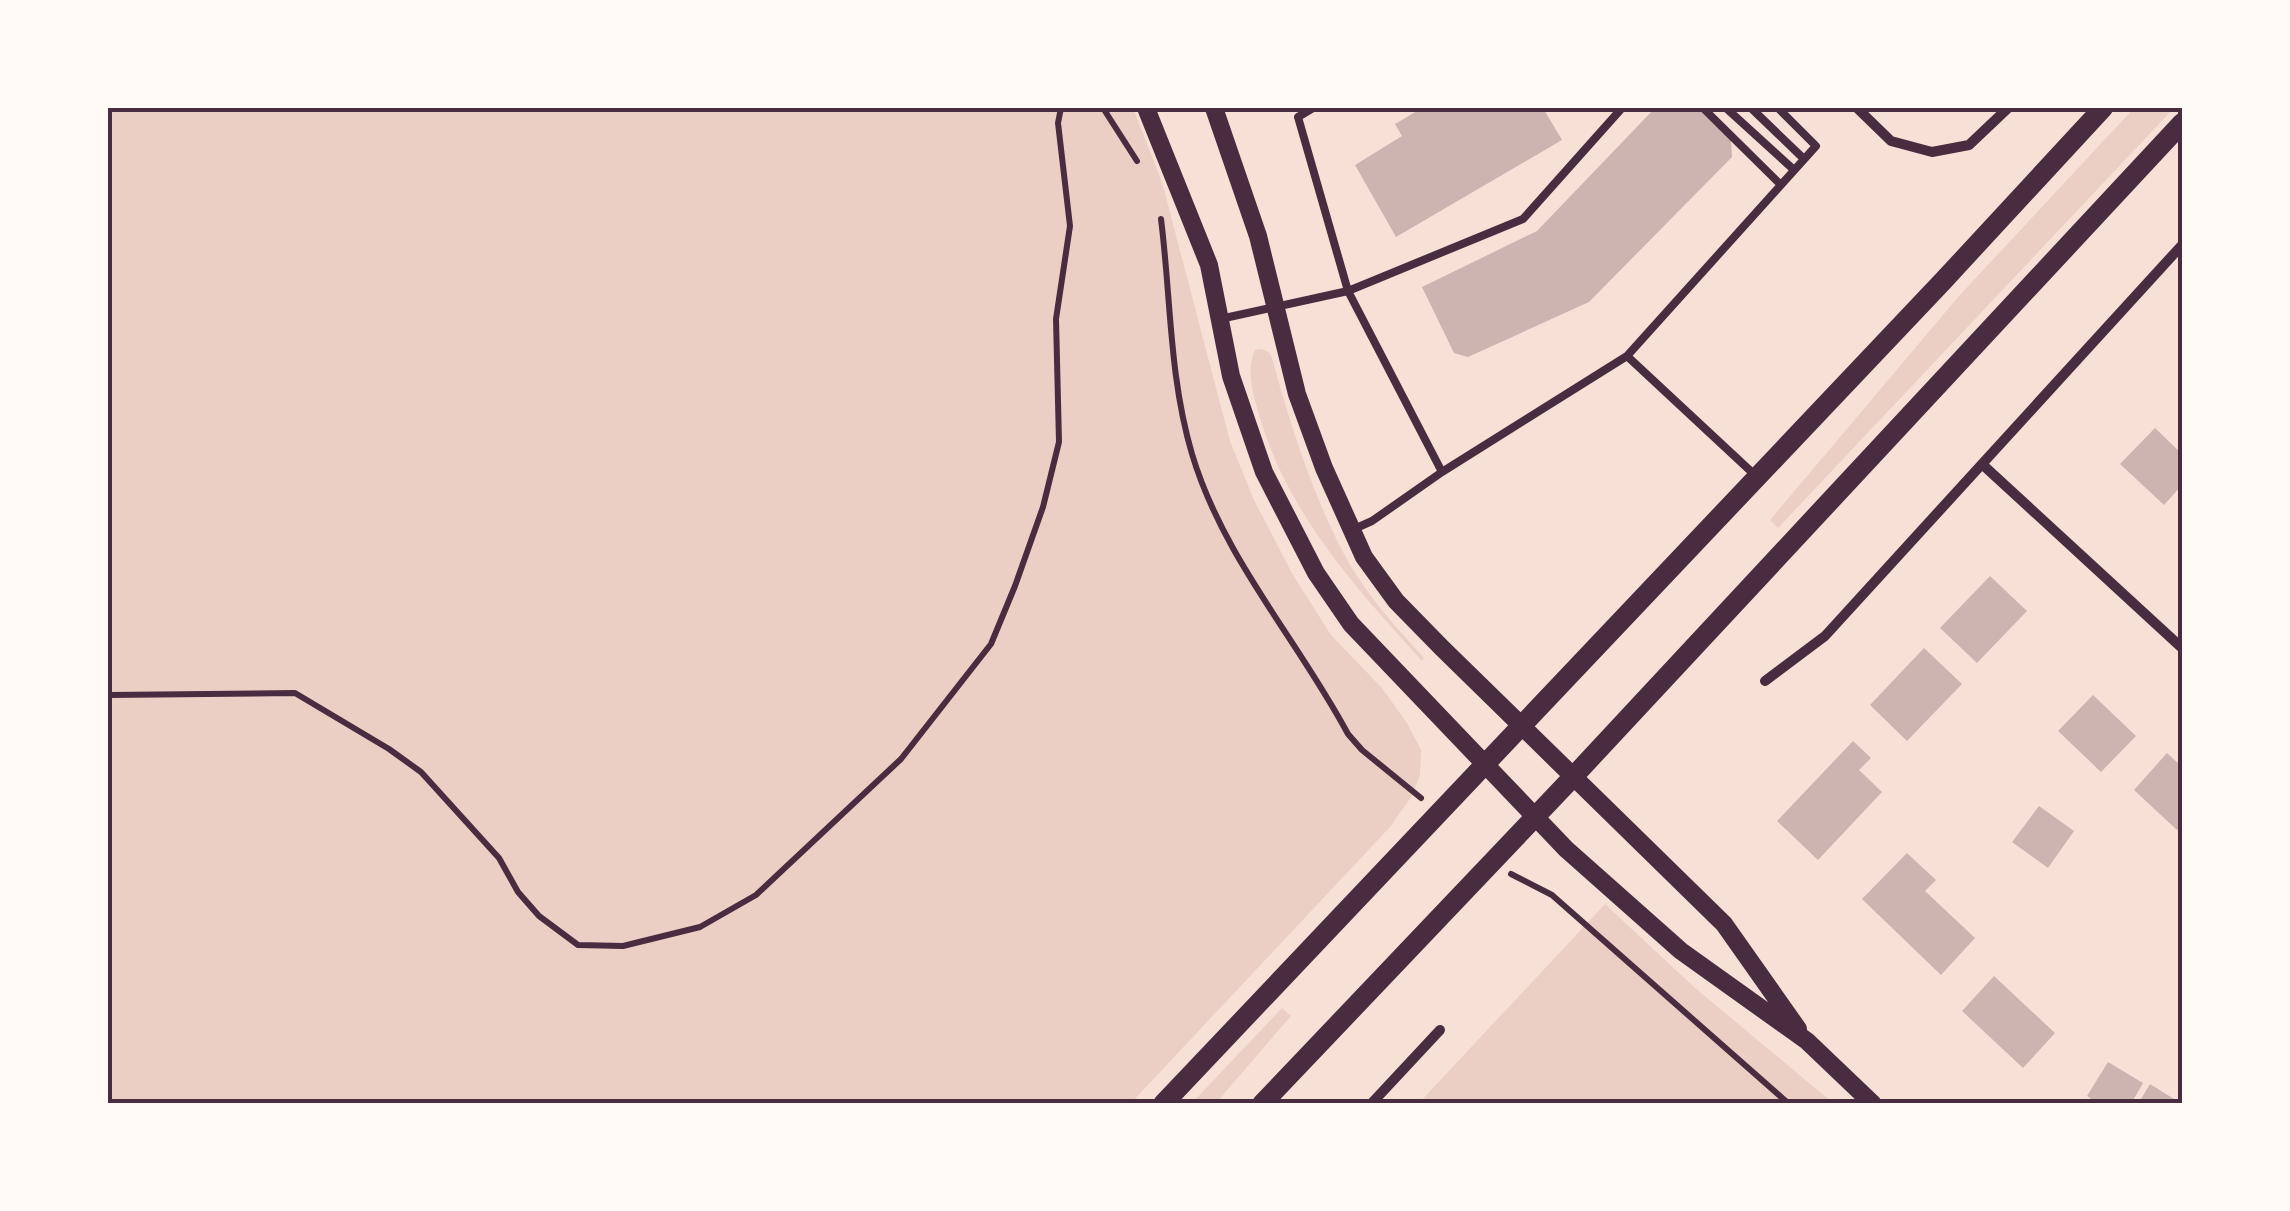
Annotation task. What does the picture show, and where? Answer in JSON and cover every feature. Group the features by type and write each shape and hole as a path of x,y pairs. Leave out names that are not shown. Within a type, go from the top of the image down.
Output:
{"main road":[{"path":"1163,1104 2103,108"},
{"path":"1262,1104 1572,778 2182,123"}],"street":[{"path":"1146,108 1209,265 1231,376 1264,472 1316,573 1352,624 1566,849 1681,951 1806,1042 1873,1104"},
{"path":"1214,108 1252,218 1297,394 1350,530 1396,601 1724,924 1806,1042"},
{"path":"1857,108 1892,140 1932,152 1969,145 2008,108"},
{"path":"1765,681 1825,636 2182,244"},
{"path":"1983,465 2182,648"},
{"path":"1371,1104 1440,1030"}],"lane":[{"path":"1313,108 1298,116 1348,291 1442,472"},
{"path":"1220,319 1348,291 1522,219 1622,108"},
{"path":"1703,108 1780,184"},
{"path":"1726,108 1794,170"},
{"path":"1751,108 1804,158"},
{"path":"1350,530 1372,521 1442,472 1627,356 1816,146 1778,108"},
{"path":"1627,356 1757,476"}],"path":[{"path":"108,694 295,693 420,772 499,858 518,892 539,916 578,945 623,946 700,927 756,895 902,759 990,644 1015,586 1043,507 1060,442 1056,319 1070,226 1058,124 1061,108"},
{"path":"1102,108 1141,171"},
{"path":"1155,203 1162,219 1168,329 1179,400 1193,458 1232,548 1348,734 1384,769 1440,812"},
{"path":"1494,859 1518,880 1552,895 1789,1104"}],"shaded area":[{"path":"108,108 1133,108 1162,182 1230,441 1254,500 1293,575 1331,635 1382,688 1421,750 1420,775 1412,796 1390,827 1131,1103 108,1103"},
{"path":"2134,108 2174,108 1778,528 1770,520 1959,296"},
{"path":"1261,349 1272,358 1303,458 1344,554 1370,595 1424,658 1422,661 1349,577 1288,486 1253,393 1252,359 1255,350"},
{"path":"1605,904 1694,987 1833,1103 1418,1104"},
{"path":"1282,1008 1291,1016 1216,1103 1192,1103"}],"building":[{"path":"1422,108 1543,108 1562,140 1396,237 1355,165 1402,136 1395,124"},
{"path":"1655,108 1697,108 1731,140 1732,157 1589,302 1468,357 1454,353 1422,287 1537,231"},
{"path":"2155,428 2182,454 2182,485 2164,505 2120,464"},
{"path":"1990,576 2027,611 1977,663 1940,628"},
{"path":"1924,648 1962,684 1907,741 1870,705"},
{"path":"2093,695 2136,736 2101,772 2058,731"},
{"path":"1853,741 1871,758 1859,770 1882,792 1818,860 1777,821"},
{"path":"2167,753 2182,767 2182,825 2177,830 2134,790"},
{"path":"2039,806 2074,831 2048,868 2012,842"},
{"path":"1907,853 1936,880 1925,891 1975,938 1941,975 1862,899"},
{"path":"1994,976 2055,1033 2023,1068 1962,1011"},
{"path":"2108,1062 2143,1083 2131,1104 2099,1104 2087,1096"},
{"path":"2150,1084 2182,1104 2138,1104"}]}
